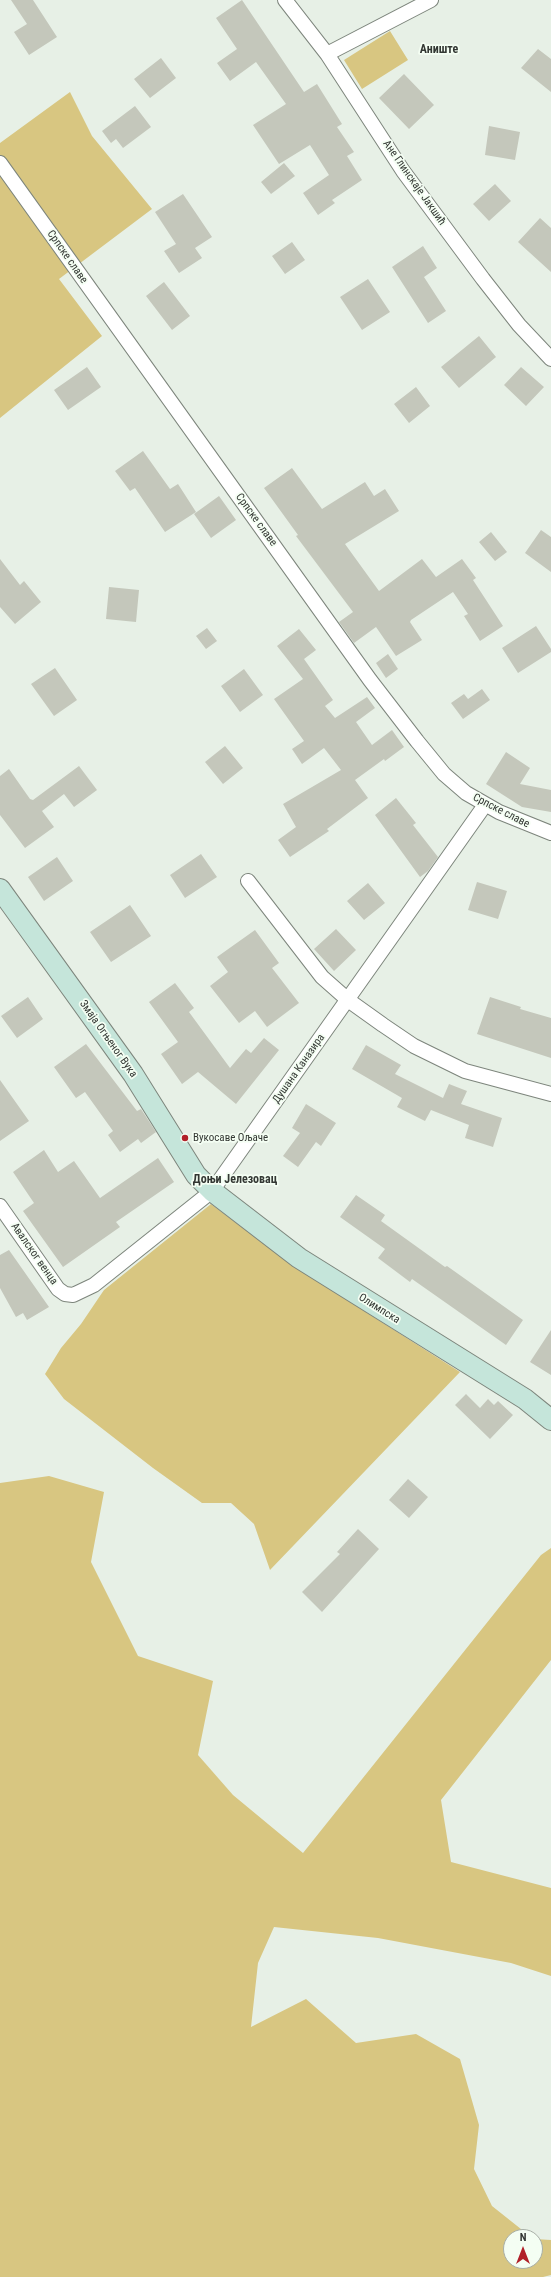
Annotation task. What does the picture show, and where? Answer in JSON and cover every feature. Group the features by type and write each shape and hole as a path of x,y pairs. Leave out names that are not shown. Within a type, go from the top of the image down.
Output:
{"street":[{"name":"Ане Глинскаје Јакшић","path":"285,0 327,54 403,171 518,325 551,359"},
{"path":"327,54 431,0"},
{"name":"Српске славе","path":"0,163 370,680 444,774 485,805 551,833"},
{"name":"Душана Каназира","path":"73,1295 94,1285 212,1191 485,805"},
{"path":"248,881 322,977 348,1000 414,1046 439,1060 465,1071 498,1082 551,1094"},
{"name":"Змаја Огњеног Вука","path":"0,889 132,1074 196,1175 212,1191"},
{"name":"Олимпска","path":"212,1191 299,1258 525,1400 551,1420"},
{"name":"Авалског венца","path":"0,1206 58,1289 65,1294 73,1295"}],"shaded area":[{"path":"390,31 408,60 362,89 344,60"},
{"path":"70,92 92,136 152,209 59,279 102,336 0,418 0,143"},
{"path":"211,1204 292,1265 460,1372 270,1570 254,1524 231,1503 202,1503 153,1468 64,1399 45,1374 61,1348 81,1324 104,1290"},
{"path":"49,1476 104,1492 91,1562 138,1656 213,1681 198,1755 233,1795 303,1853 541,1555 551,1548 551,1660 441,1800 451,1862 551,1888 551,1976 511,1963 378,1938 274,1927 258,1963 251,2027 306,1999 356,2043 416,2034 460,2059 479,2125 474,2169 492,2206 521,2229 503,2229 503,2269 543,2269 543,2240 551,2240 551,2275 543,2277 0,2277 0,1483"}],"building":[{"path":"11,0 33,0 57,37 29,55 14,32 27,24"},
{"path":"242,0 304,92 317,84 342,124 337,127 354,152 347,156 362,180 332,200 335,203 318,215 303,193 329,175 310,145 279,164 253,125 286,104 256,62 230,81 217,63 237,49 216,18"},
{"path":"538,49 551,59 551,92 521,68"},
{"path":"161,58 176,78 150,98 134,79"},
{"path":"404,74 434,105 409,129 379,98"},
{"path":"135,106 151,127 123,148 116,139 111,143 102,131"},
{"path":"489,126 520,132 515,160 485,155"},
{"path":"284,163 295,176 271,194 261,182"},
{"path":"495,184 511,201 489,221 473,204"},
{"path":"183,194 212,237 195,248 202,258 179,273 164,251 176,244 155,212"},
{"path":"540,218 551,228 551,272 518,242"},
{"path":"292,242 305,260 285,274 272,256"},
{"path":"423,246 437,268 424,277 446,311 428,323 392,267"},
{"path":"368,279 390,312 362,330 340,297"},
{"path":"164,282 190,316 172,330 146,296"},
{"path":"479,336 496,357 459,388 441,367"},
{"path":"87,367 101,387 68,410 54,390"},
{"path":"521,367 544,387 526,406 504,385"},
{"path":"416,387 430,406 409,423 394,404"},
{"path":"143,451 170,489 178,484 196,512 165,532 135,488 130,491 115,471"},
{"path":"292,468 322,509 365,482 374,496 385,489 399,511 345,544 379,591 422,559 436,577 462,559 476,578 473,580 503,626 480,641 464,616 468,614 453,592 411,620 410,622 422,640 396,656 376,627 354,643 339,622 353,612 296,536 298,535 264,488"},
{"path":"219,496 236,520 211,538 194,514"},
{"path":"541,530 551,537 551,572 525,553"},
{"path":"491,532 507,552 495,561 479,542"},
{"path":"0,559 20,585 24,581 41,602 15,624 0,607"},
{"path":"109,587 139,590 136,622 106,619"},
{"path":"536,626 551,649 551,652 518,673 502,648"},
{"path":"207,628 217,641 206,649 196,636"},
{"path":"299,629 316,650 304,659 333,700 325,706 335,718 367,697 375,708 356,722 372,745 392,730 404,747 385,761 384,759 355,780 368,798 327,829 329,831 290,857 278,840 296,827 283,804 341,770 324,748 302,764 292,749 304,741 274,699 303,679 277,646"},
{"path":"388,654 398,669 386,678 376,663"},
{"path":"55,668 77,700 54,716 31,684"},
{"path":"244,669 263,695 240,712 221,686"},
{"path":"482,689 490,700 463,719 451,703 464,694 468,699"},
{"path":"225,746 243,768 223,784 205,762"},
{"path":"506,752 530,768 520,784 551,790 551,812 522,807 486,784"},
{"path":"79,766 97,790 74,807 64,794 42,811 54,827 25,848 0,815 0,776 9,769 30,799 33,800"},
{"path":"396,798 416,823 413,825 438,857 428,871 420,877 375,815"},
{"path":"201,854 217,877 185,898 170,875"},
{"path":"57,857 73,881 44,901 28,877"},
{"path":"477,882 507,891 498,919 468,910"},
{"path":"368,883 385,903 364,920 347,901"},
{"path":"130,905 151,936 111,962 90,932"},
{"path":"336,929 356,950 334,971 314,949"},
{"path":"255,930 279,963 272,968 299,1003 267,1027 255,1011 239,1023 210,986 228,972 217,957"},
{"path":"175,983 194,1008 189,1012 230,1068 246,1049 251,1053 264,1038 279,1050 236,1104 198,1072 182,1084 161,1054 178,1042 149,1002"},
{"path":"28,997 43,1019 17,1038 1,1016"},
{"path":"490,997 521,1007 520,1009 551,1018 551,1058 477,1034"},
{"path":"86,1044 137,1111 141,1109 156,1132 141,1143 138,1139 120,1152 108,1135 113,1131 85,1092 76,1098 54,1067"},
{"path":"366,1045 401,1065 395,1074 443,1098 449,1084 467,1091 461,1104 502,1118 493,1147 465,1138 469,1125 431,1110 425,1121 397,1107 402,1098 352,1069"},
{"path":"0,1080 29,1121 0,1141"},
{"path":"306,1104 336,1123 321,1146 316,1142 298,1167 283,1156 300,1133 292,1128"},
{"path":"44,1150 58,1172 74,1161 100,1198 158,1158 174,1182 116,1222 120,1227 63,1267 23,1211 34,1203 13,1172"},
{"path":"356,1195 385,1215 381,1221 523,1320 506,1345 412,1279 410,1282 378,1258 385,1249 340,1217"},
{"path":"9,1250 49,1307 27,1320 23,1313 16,1317 0,1288 0,1255"},
{"path":"551,1330 551,1375 530,1362"},
{"path":"466,1394 480,1408 488,1399 494,1405 498,1401 513,1415 490,1439 455,1405"},
{"path":"408,1479 428,1497 409,1518 389,1500"},
{"path":"358,1529 379,1549 322,1612 302,1592 340,1554 337,1552"}],"place":[{"name":"Вукосаве Ољаче","path":"185,1138"}],"district":[{"name":"Аниште","path":"439,50"},
{"name":"Доњи Јелезовац","path":"235,1180"}]}
